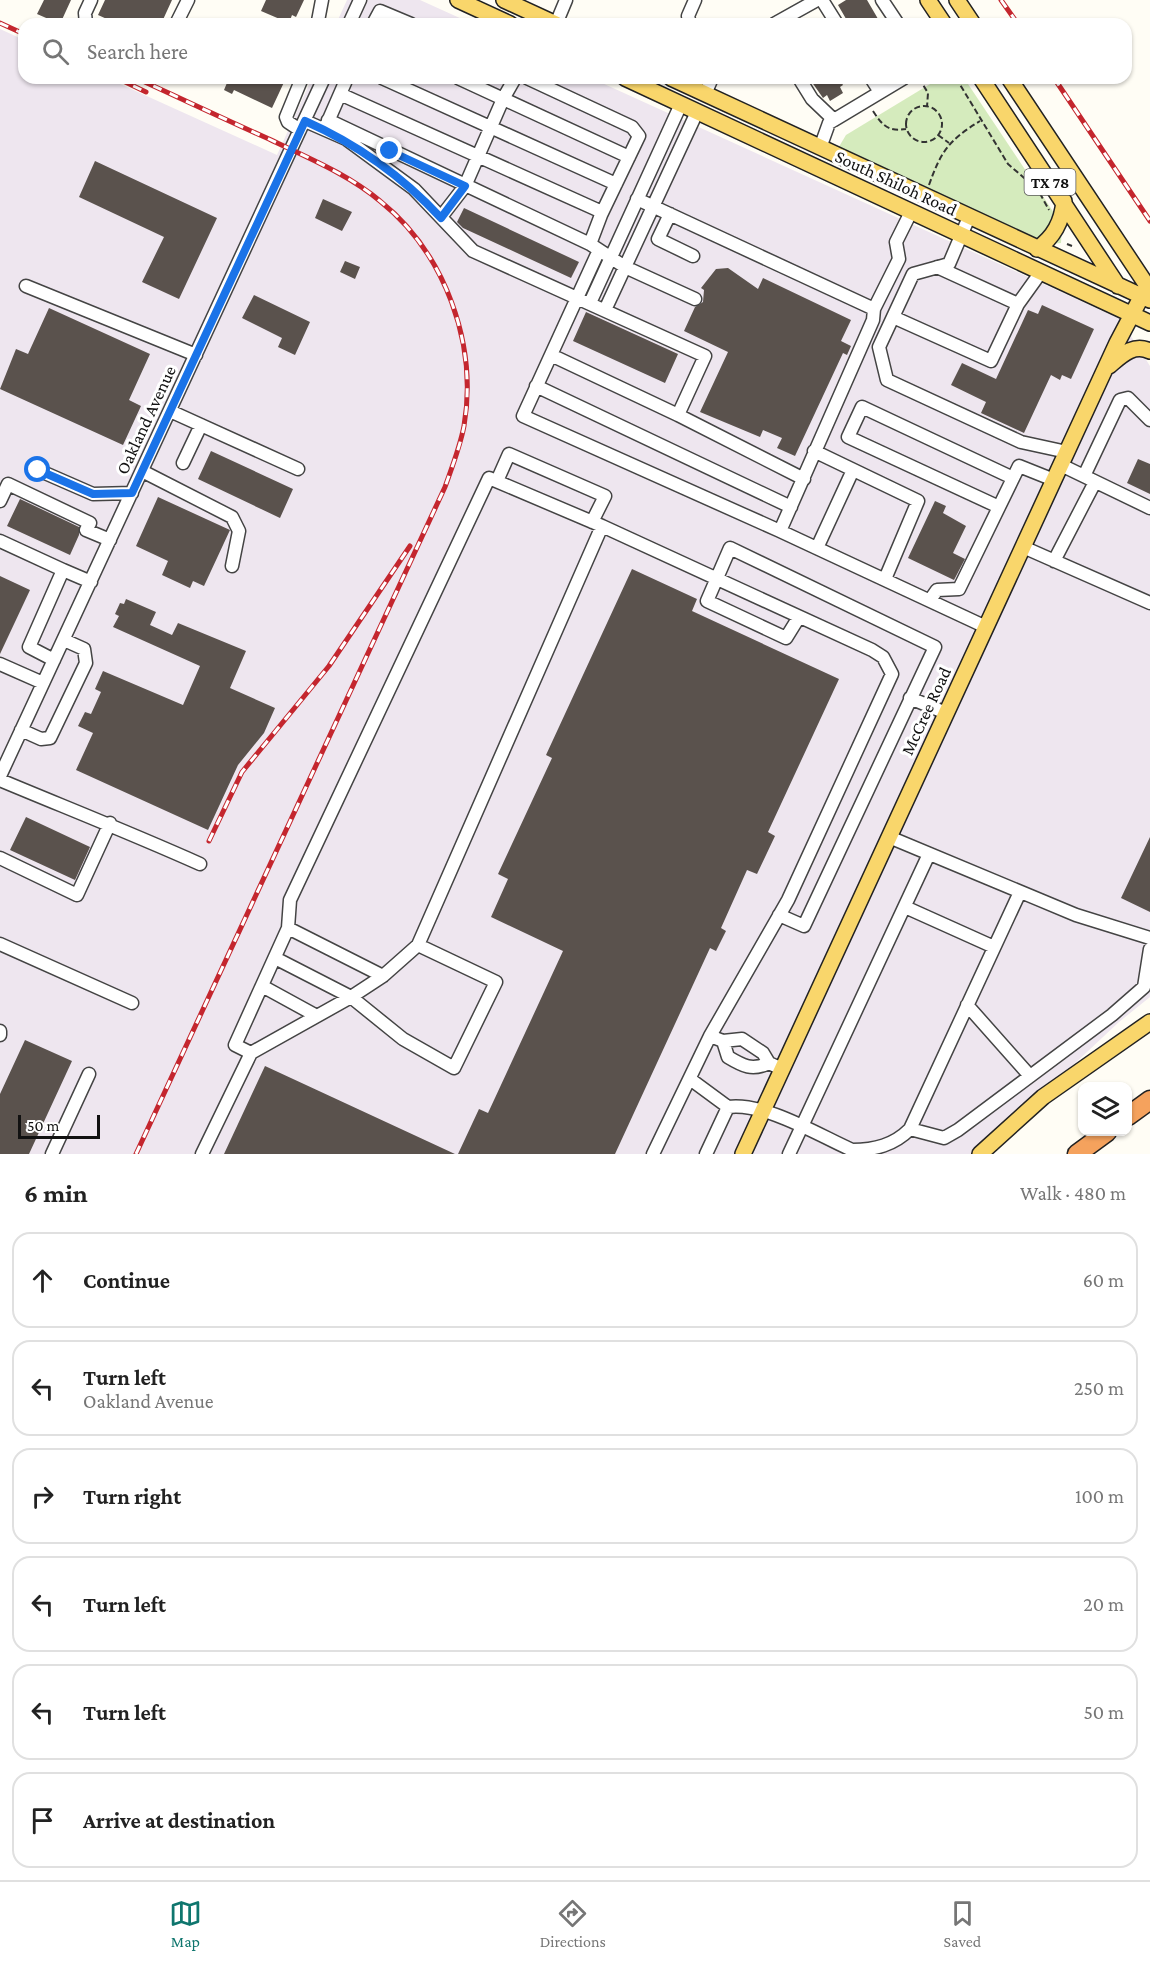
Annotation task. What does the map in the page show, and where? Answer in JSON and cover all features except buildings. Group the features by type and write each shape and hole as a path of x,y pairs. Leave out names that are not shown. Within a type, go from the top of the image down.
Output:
{"highway":[{"path":"1132,1113 1150,1100"},
{"path":"1077,1154 1100,1136"}],"main road":[{"path":"458,0 497,18"},
{"path":"504,0 543,18"},
{"path":"928,0 941,18"},
{"path":"957,0 969,18"},
{"name":"South Shiloh Road","path":"638,84 1150,322"},
{"path":"681,104 690,84"},
{"name":"South Shiloh Road","path":"693,84 705,94 1037,249 1119,286 1147,293"},
{"name":"TX 78","path":"985,84 1064,201 1150,337"},
{"name":"TX 78","path":"1013,84 1147,293"},
{"path":"697,112 705,94"},
{"path":"1037,249 1055,232 1064,201"},
{"name":"McCree Road","path":"743,1154 763,1111 776,1066 889,837 1104,370 1125,327 1147,293"},
{"path":"1104,370 1129,351 1137,348 1150,351"},
{"path":"980,1154 1043,1097 1150,1022"}],"street":[{"path":"85,18 85,13 91,0"},
{"path":"179,18 188,0"},
{"path":"319,18 322,0"},
{"path":"352,18 360,0"},
{"path":"558,18 566,0"},
{"path":"688,18 695,0"},
{"path":"786,18 820,0 833,18"},
{"path":"882,0 894,18"},
{"path":"376,18 380,11 397,18"},
{"path":"300,84 286,117 288,122 303,125 326,125 465,186 595,247 625,267 695,299"},
{"name":"Oakland Avenue","path":"0,778 320,84"},
{"path":"326,125 344,84"},
{"path":"395,84 616,184"},
{"path":"471,84 629,157"},
{"path":"441,218 465,186 502,99 511,84"},
{"path":"541,84 633,127 639,135 603,212 595,247 576,297 522,416 780,531 986,627"},
{"path":"705,94 709,84"},
{"path":"803,84 812,99 834,120"},
{"path":"875,84 880,92"},
{"path":"820,148 829,123 894,84"},
{"path":"340,94 603,212"},
{"path":"590,303 681,104"},
{"path":"605,310 697,112"},
{"path":"326,125 414,189 473,251 705,356 678,415"},
{"path":"637,199 874,309"},
{"path":"780,531 873,320 874,309 899,259 896,242 911,212"},
{"path":"670,214 658,239 693,256"},
{"path":"969,217 949,264 913,274 879,347 887,380 1021,442 1064,458 1090,479 1150,508"},
{"path":"937,267 1018,304"},
{"path":"893,316 992,361 1018,304 1041,272"},
{"path":"26,286 196,355"},
{"path":"551,355 678,415 804,479"},
{"path":"536,386 791,507"},
{"path":"1054,561 1090,479 1120,400 1128,398 1150,420"},
{"path":"999,507 848,437 862,407 1013,478"},
{"path":"170,411 298,470"},
{"path":"183,464 201,425"},
{"path":"814,451 918,501 885,579"},
{"path":"202,1154 251,1053 315,1015 351,997 383,976 418,945 597,524 605,496 509,454 497,481"},
{"path":"930,600 937,590 959,589 1019,466 1054,480"},
{"path":"38,470 93,494 132,493"},
{"path":"817,548 853,470"},
{"path":"142,471 232,517 239,531 232,566"},
{"path":"251,1053 235,1045 288,928 290,900 489,478 597,524 872,650 883,657 892,674 779,915 710,1036 653,1154"},
{"path":"0,501 8,484 90,523 87,530 110,540"},
{"path":"0,541 90,582"},
{"path":"1023,547 1150,603"},
{"path":"779,915 804,926 935,647 730,548 707,601 786,638 799,617"},
{"path":"54,660 29,647 63,570"},
{"path":"21,730 41,739 50,738 86,663 84,649 64,640"},
{"path":"0,664 43,683"},
{"path":"910,698 946,713"},
{"path":"0,778 93,819 110,823 200,864"},
{"path":"0,858 77,895 110,823"},
{"path":"889,837 1076,915 1150,938"},
{"path":"789,1154 929,854"},
{"path":"690,1079 728,1107 738,1106 763,1111 852,1150 866,1152 898,1141 910,1129 1020,892"},
{"path":"905,907 994,947"},
{"path":"288,928 383,976"},
{"path":"0,944 132,1003"},
{"path":"275,957 351,997 403,1039 454,1068 496,982 418,945"},
{"path":"910,1129 944,1138 1112,1015 1144,987 1150,949"},
{"path":"262,986 315,1015"},
{"path":"967,1005 1030,1076"},
{"path":"710,1036 723,1041 742,1039 764,1053 776,1066"},
{"path":"723,1041 728,1057 745,1067 776,1066"},
{"path":"52,1154 89,1074"},
{"path":"706,1154 728,1107"}],"path":[{"path":"923,84 928,93 927,106"},
{"path":"959,84 1008,164 1038,190 1051,217"},
{"path":"866,101 882,124 896,131 907,129"},
{"path":"927,106 934,109 941,118 938,135 923,142 913,138 907,129 909,114 917,107 927,106"},
{"path":"936,188 929,185 938,158 949,143 980,121"},
{"path":"938,135 949,143"},
{"path":"1059,238 1072,246"},
{"path":"1067,244 1070,251"}],"shaded area":[{"path":"347,0 420,0 460,18 339,18"},
{"path":"0,29 18,37 18,84 120,84 277,155 309,84 604,84 1120,319 1150,366 1150,997 1119,1022 978,1154 0,1154"}],"green space":[{"path":"930,84 968,84 1062,225 1061,243 1041,245 837,150 846,135"}],"railway":[{"path":"1001,0 1014,18"},
{"path":"0,23 18,31"},
{"path":"129,84 146,92"},
{"path":"136,1154 445,487 464,426 467,395 466,364 461,332 452,302 439,273 423,247 403,222 368,191 341,174 149,84"},
{"path":"1058,84 1150,221"},
{"path":"209,841 242,772 329,666 410,546"}],"route":[{"path":"38,470 93,494 132,493 305,121 346,139 414,189 441,218 465,186 390,151"}]}
